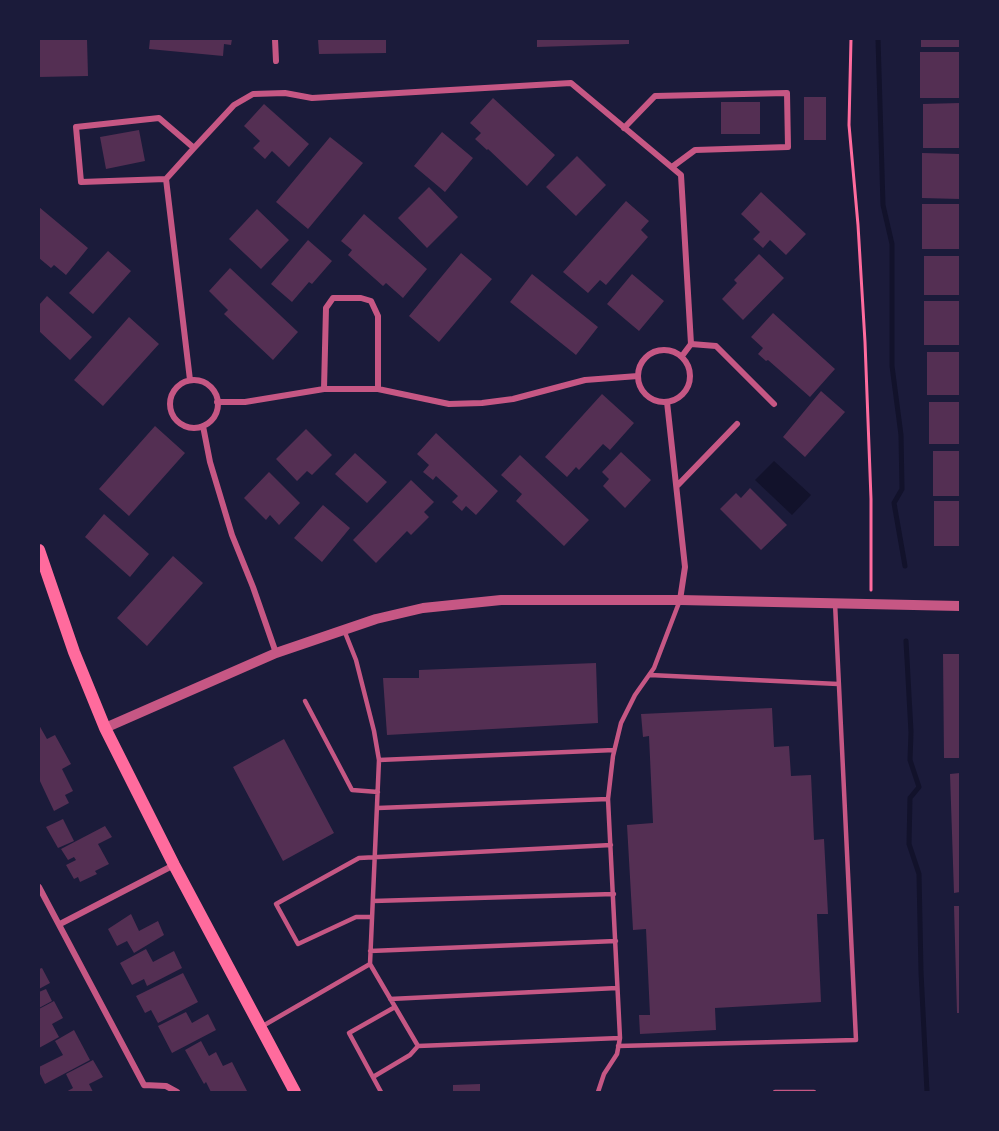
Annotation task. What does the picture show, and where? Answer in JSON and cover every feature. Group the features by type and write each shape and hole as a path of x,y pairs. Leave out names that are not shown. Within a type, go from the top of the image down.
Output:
{"main road":[{"path":"39,550 74,652 105,728 174,865 295,1092"}],"street":[{"path":"275,39 276,61"},
{"path":"194,148 159,118 76,127 81,182 166,179 234,105 253,94 285,93 312,98 571,83 681,175 691,345 682,356"},
{"path":"624,128 654,96 787,93 788,147 695,150 672,168"},
{"path":"166,179 190,380"},
{"path":"324,389 326,308 333,298 361,298 371,301 378,315 378,389"},
{"path":"691,345 716,346 774,404"},
{"path":"670,350 682,356 689,366 690,384 686,392 680,398 667,402 654,400 647,396 641,389 638,376 641,364 646,357 653,352 670,350"},
{"path":"218,402 245,402 324,389 378,389 449,404 482,403 513,399 585,380 638,376"},
{"path":"190,380 207,383 212,388 218,402 214,417 202,426 188,427 180,424 170,411 171,394 176,387 190,380"},
{"path":"667,402 685,567 680,600"},
{"path":"677,486 737,424"},
{"path":"202,426 210,462 232,535 276,653"},
{"path":"105,728 276,653 376,619 423,608 501,600 680,600 960,606"},
{"path":"60,924 174,865"},
{"path":"39,887 144,1085"},
{"path":"140,1092 144,1085"},
{"path":"144,1085 166,1086 177,1092"}],"lane":[{"path":"598,1092 603,1074 617,1054 620,1038 608,799 614,750 621,723 635,695 650,675 680,600"},
{"path":"618,1046 856,1040 834,603"},
{"path":"344,630 356,660 379,760 369,964 418,1046"},
{"path":"650,675 838,684"},
{"path":"305,701 352,790 378,792"},
{"path":"379,760 614,750"},
{"path":"378,808 608,799"},
{"path":"372,917 356,917 298,944 276,904 359,858 611,845"},
{"path":"373,901 614,894"},
{"path":"370,951 616,941"},
{"path":"261,1027 369,964"},
{"path":"390,999 618,988"},
{"path":"381,1092 350,1033 395,1007"},
{"path":"373,1077 411,1055 418,1046 620,1038"},
{"path":"775,1092 814,1092"}],"path":[{"path":"851,39 849,125 865,342 871,499 871,604"}],"shaded area":[{"path":"774,461 811,495 792,515 755,480"}],"building":[{"path":"39,39 87,39 88,76 39,77"},
{"path":"150,39 232,39 231,45 224,44 223,56 149,49"},
{"path":"318,39 386,39 386,53 319,54"},
{"path":"537,39 629,39 629,44 537,47"},
{"path":"921,39 960,39 960,47 921,47"},
{"path":"920,52 960,52 960,98 920,98"},
{"path":"804,97 826,97 826,140 804,140"},
{"path":"493,98 555,155 527,186 475,139 481,133 470,123"},
{"path":"721,102 760,102 760,134 721,134"},
{"path":"960,103 960,148 923,148 923,104"},
{"path":"264,104 309,144 289,167 272,151 265,159 253,148 260,141 244,126"},
{"path":"139,130 145,161 106,169 100,137"},
{"path":"442,132 473,158 445,192 414,166"},
{"path":"330,137 363,163 308,229 276,202"},
{"path":"922,153 960,154 960,199 922,198"},
{"path":"577,156 606,185 576,216 546,187"},
{"path":"429,187 458,217 427,248 398,218"},
{"path":"761,192 806,234 786,255 770,240 763,248 753,239 760,232 741,214"},
{"path":"626,201 649,221 641,230 648,237 606,285 600,280 588,293 563,272"},
{"path":"922,204 960,204 960,249 922,249"},
{"path":"39,207 88,248 66,275 54,265 51,268 39,258"},
{"path":"257,209 289,240 261,269 229,239"},
{"path":"364,214 427,269 403,298 386,283 383,286 348,255 352,250 341,241"},
{"path":"308,240 332,261 292,302 271,284"},
{"path":"108,251 131,271 93,314 69,293"},
{"path":"461,253 492,279 439,342 409,316"},
{"path":"759,254 784,278 743,320 722,299 737,283 734,280"},
{"path":"924,256 960,256 960,295 924,295"},
{"path":"230,268 298,332 273,360 224,314 228,310 209,291"},
{"path":"532,274 598,327 576,355 510,302"},
{"path":"632,274 664,301 639,331 607,304"},
{"path":"47,296 92,337 70,360 39,331 39,305"},
{"path":"924,301 960,301 960,345 924,345"},
{"path":"773,313 835,369 810,397 758,354 763,348 751,337"},
{"path":"129,317 159,344 103,406 74,380"},
{"path":"927,352 960,352 960,395 927,395"},
{"path":"821,391 845,412 805,457 783,437"},
{"path":"602,394 634,423 610,450 603,444 579,470 576,467 567,477 545,457"},
{"path":"929,402 960,402 960,444 929,444"},
{"path":"155,426 185,453 129,516 99,489"},
{"path":"306,429 332,455 312,475 307,471 297,481 276,459"},
{"path":"436,433 498,491 476,515 466,506 462,511 452,502 458,496 436,476 433,480 423,472 429,465 417,454"},
{"path":"933,451 960,451 960,496 933,496"},
{"path":"621,452 651,480 625,508 603,486 609,479 602,472"},
{"path":"355,453 387,482 367,503 335,474"},
{"path":"520,455 589,520 564,546 516,501 522,494 501,475"},
{"path":"269,472 300,503 279,525 270,515 266,520 244,498"},
{"path":"411,480 434,502 424,512 429,517 411,535 407,531 376,563 353,540"},
{"path":"750,488 787,525 761,550 720,509 736,493 741,498"},
{"path":"934,501 960,501 960,546 934,546"},
{"path":"323,505 350,528 322,562 294,538"},
{"path":"104,514 149,554 130,577 85,537"},
{"path":"173,556 203,583 147,646 117,618"},
{"path":"943,654 960,654 960,758 944,758"},
{"path":"596,663 598,723 387,735 383,678 419,678 419,670"},
{"path":"772,708 774,747 789,746 791,776 811,775 814,840 824,839 828,914 817,914 821,1002 715,1008 716,1030 640,1034 639,1015 650,1015 646,929 633,930 627,825 653,823 649,736 643,737 641,714"},
{"path":"39,725 47,739 55,735 71,764 62,769 73,791 65,795 69,803 54,811 39,779"},
{"path":"284,739 334,833 283,861 233,767"},
{"path":"960,773 960,892 954,893 950,774"},
{"path":"63,819 74,841 58,848 46,827"},
{"path":"105,826 112,837 98,844 109,864 95,871 97,874 80,882 78,877 74,879 66,865 76,860 74,857 68,860 61,849"},
{"path":"954,906 960,906 960,1013 957,1013"},
{"path":"131,914 139,931 158,921 164,935 134,953 127,941 117,946 108,929"},
{"path":"146,949 153,962 174,951 182,968 147,986 144,979 132,985 120,963"},
{"path":"42,968 50,983 39,989 39,969"},
{"path":"183,973 198,1002 158,1023 151,1010 145,1013 136,996"},
{"path":"46,989 52,1001 39,1008 39,992"},
{"path":"54,1001 63,1018 52,1024 59,1037 39,1048 39,1009"},
{"path":"186,1012 192,1023 208,1014 216,1030 172,1053 158,1026"},
{"path":"74,1030 90,1060 45,1084 39,1067 63,1055 55,1041"},
{"path":"201,1041 209,1056 216,1052 223,1066 232,1062 247,1091 211,1092 185,1050"},
{"path":"93,1060 103,1077 89,1084 93,1092 66,1092 73,1088 66,1074"},
{"path":"480,1084 480,1092 453,1092 453,1085"}],"waterway":[{"path":"878,39 883,205 892,244 892,366 901,435 902,489 894,503 905,566"},
{"path":"906,641 911,732 910,760 919,787 910,798 909,844 919,874 927,1092"}]}
